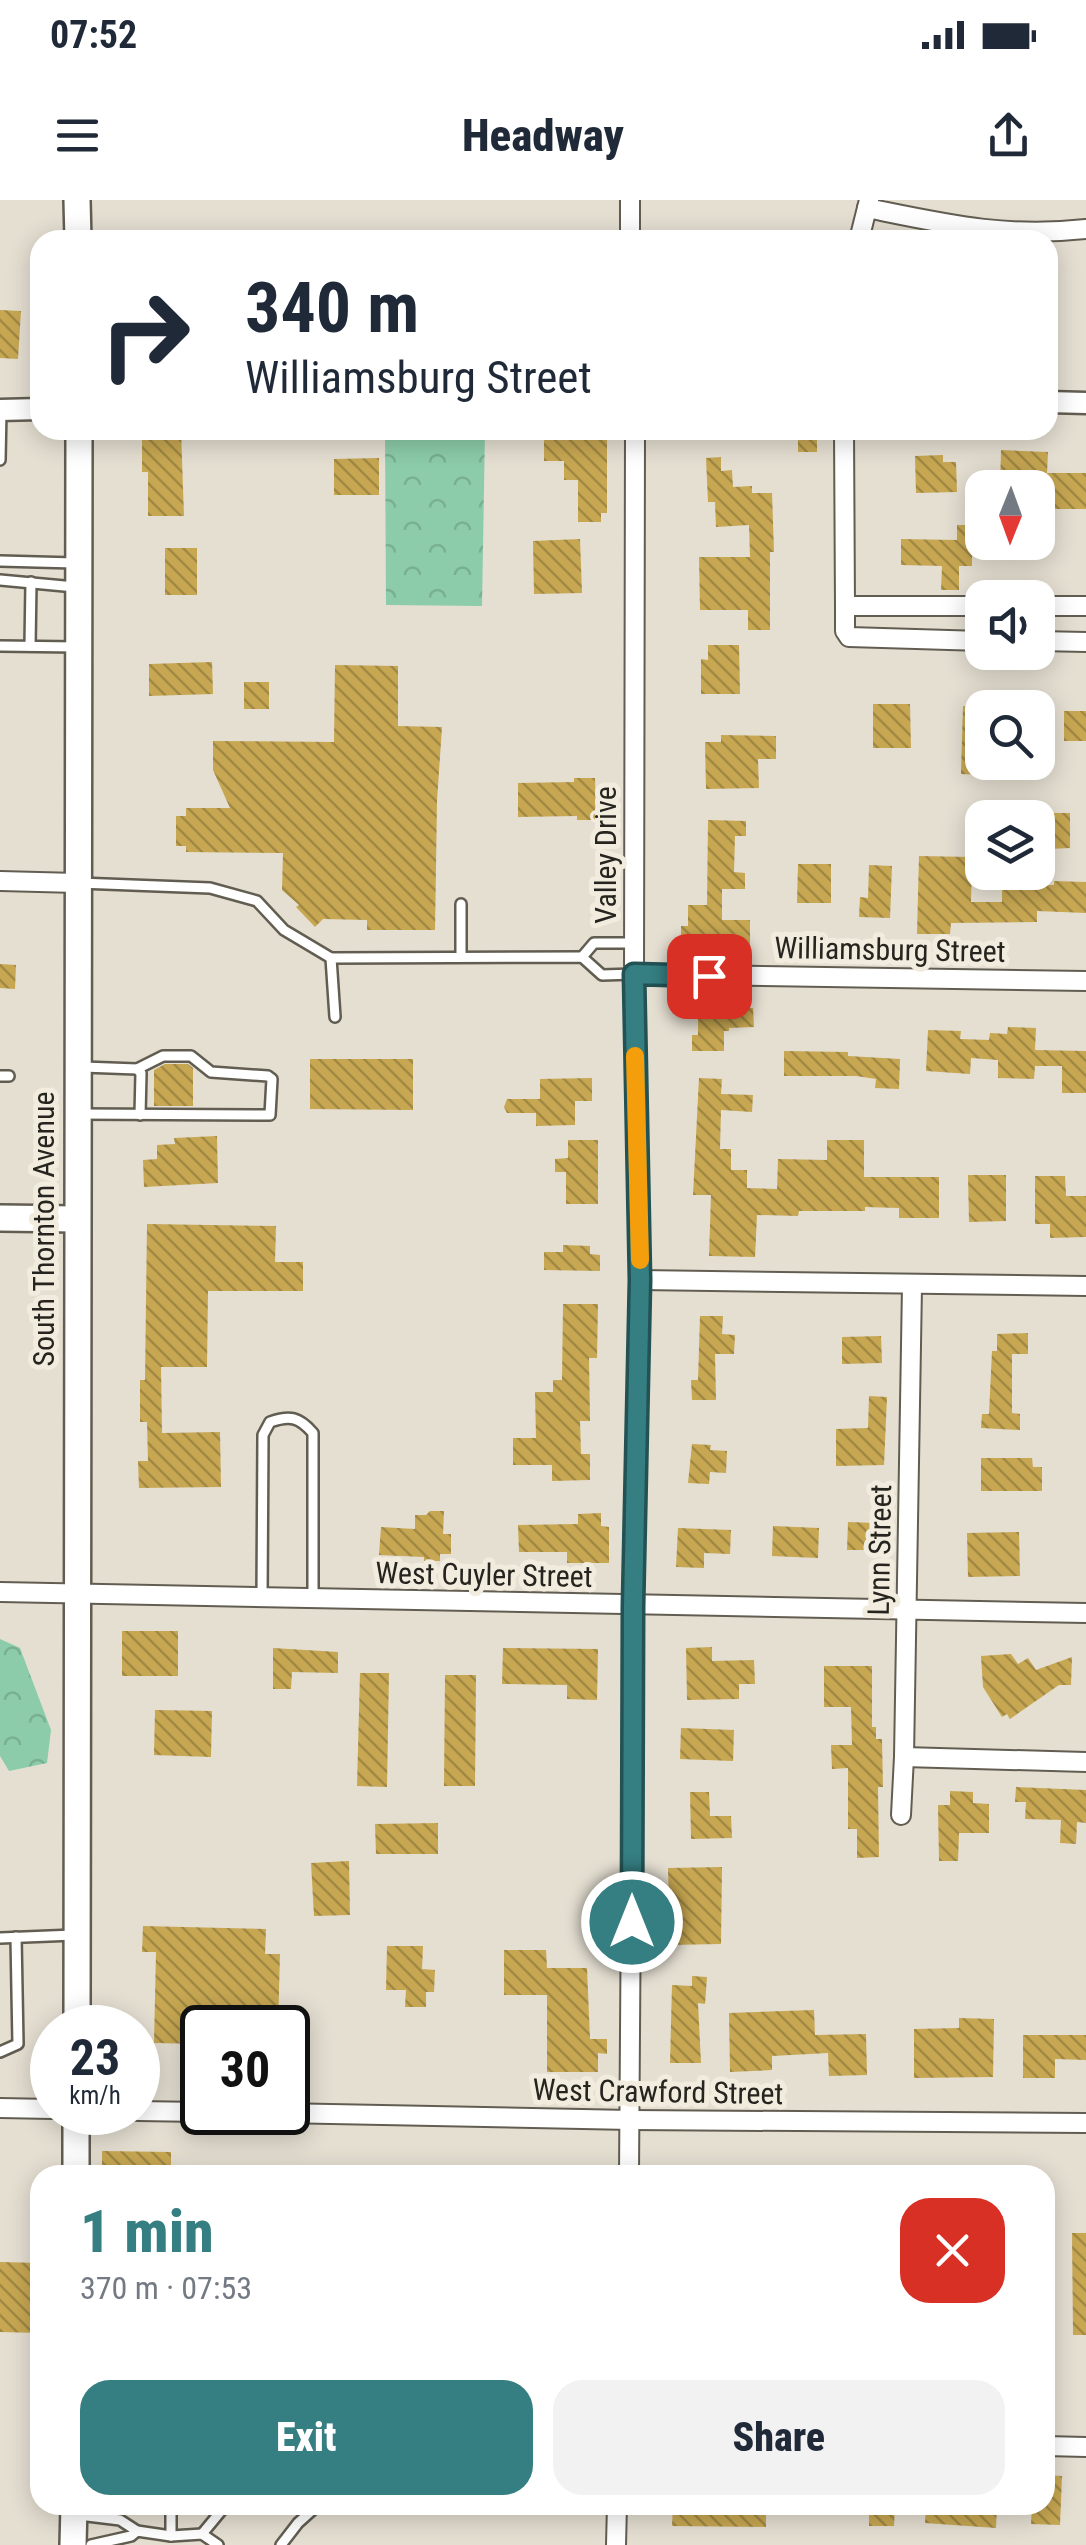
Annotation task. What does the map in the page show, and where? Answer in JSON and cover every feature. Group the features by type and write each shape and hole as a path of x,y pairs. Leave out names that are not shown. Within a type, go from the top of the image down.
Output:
{"main road":[{"path":"78,200 78,230"},
{"name":"South Thornton Avenue","path":"76,2005 79,440"},
{"path":"0,1218 76,1218"},
{"path":"76,2135 76,2165"},
{"path":"73,2545 74,2515"}],"street":[{"path":"630,200 630,230"},
{"path":"862,230 868,204 983,230"},
{"path":"1058,233 1086,230"},
{"path":"1058,402 1086,403"},
{"path":"0,410 30,409"},
{"name":"Valley Drive","path":"629,2165 633,1606 640,1280 634,974 634,440"},
{"path":"844,440 845,606 849,637 965,640"},
{"path":"845,606 965,606"},
{"path":"1055,606 1086,606"},
{"path":"1055,641 1086,642"},
{"path":"0,881 76,883"},
{"name":"Williamsburg Street","path":"634,974 1086,980"},
{"path":"640,1280 1086,1286"},
{"name":"Lynn Street","path":"900,1816 912,1286"},
{"name":"West Cuyler Street","path":"0,1592 1086,1613"},
{"path":"904,1756 1086,1762"},
{"path":"0,2108 30,2109"},
{"name":"West Crawford Street","path":"310,2114 1086,2123"},
{"path":"1055,2446 1086,2447"},
{"path":"616,2545 617,2515"}],"lane":[{"path":"0,410 0,460"},
{"path":"0,560 78,575"},
{"path":"0,580 31,582 78,575"},
{"path":"30,646 31,582"},
{"path":"0,646 78,647"},
{"path":"76,883 210,888 256,901 284,930 332,958 582,957 602,975 634,974"},
{"path":"461,904 461,955"},
{"path":"582,957 594,943 634,943"},
{"path":"332,958 336,1017"},
{"path":"76,1067 137,1068 164,1056 191,1056 210,1072 272,1079 270,1115 76,1114"},
{"path":"137,1068 141,1074 140,1115"},
{"path":"262,1597 263,1436 270,1422 287,1416 302,1420 313,1433 313,1598"},
{"path":"0,1938 77,1935"},
{"path":"0,2052 18,2044 16,1937"},
{"path":"97,2515 120,2520 137,2531 171,2536 202,2534 218,2545"},
{"path":"171,2515 171,2536"},
{"path":"202,2534 218,2515"},
{"path":"281,2545 307,2515"},
{"path":"91,2545 137,2531"}],"green space":[{"path":"385,440 485,440 482,606 386,605"},
{"path":"0,1639 20,1648 51,1730 47,1763 9,1771 0,1756"}],"building":[{"path":"0,310 21,311 18,359 0,358"},
{"path":"142,440 181,440 184,516 148,516 148,472 142,472"},
{"path":"544,440 607,440 607,513 601,513 601,522 578,522 578,480 564,480 564,461 544,461"},
{"path":"798,440 817,440 817,452 798,452"},
{"path":"1001,450 1048,452 1047,470 1000,470"},
{"path":"943,455 943,462 956,462 957,492 916,493 915,456"},
{"path":"721,457 721,471 732,470 733,487 752,486 752,493 772,493 770,630 748,630 748,610 700,610 699,557 750,557 749,525 716,527 715,502 708,502 706,458"},
{"path":"379,458 379,495 334,495 334,459"},
{"path":"1055,473 1086,473 1086,509 1055,509"},
{"path":"957,525 965,525 965,560 972,560 972,566 959,566 959,590 941,590 942,566 901,565 901,539 957,540"},
{"path":"580,539 582,593 534,594 533,541"},
{"path":"165,548 197,548 197,595 165,595"},
{"path":"708,645 739,645 740,694 701,694 701,659 708,660"},
{"path":"212,662 213,694 149,696 149,664"},
{"path":"335,665 398,666 398,726 442,727 435,930 367,930 367,920 323,919 315,927 282,890 283,853 186,852 186,846 176,846 176,816 186,816 186,808 230,808 213,770 213,741 334,742"},
{"path":"244,682 269,682 269,709 244,709"},
{"path":"873,704 910,704 911,748 873,748"},
{"path":"963,706 965,774 961,774"},
{"path":"1064,711 1086,711 1086,741 1064,741"},
{"path":"721,735 776,736 776,759 758,759 759,788 706,789 705,742 721,742"},
{"path":"574,778 595,778 596,820 577,820 577,816 518,817 518,783 574,782"},
{"path":"1055,813 1070,813 1070,848 1055,849"},
{"path":"708,820 746,821 746,836 735,836 734,872 745,873 745,889 722,889 722,920 750,920 750,946 681,946 681,926 688,926 688,905 707,905"},
{"path":"919,856 965,857 965,890 971,890 971,902 1002,902 1002,890 1055,890 1055,881 1086,882 1086,913 1037,911 1037,922 951,923 950,934 917,934"},
{"path":"798,864 831,864 831,903 797,903"},
{"path":"869,865 892,866 890,918 859,917 860,897 868,898"},
{"path":"0,964 16,965 15,989 0,988"},
{"path":"736,1008 753,1008 754,1027 724,1031 724,1051 692,1051 692,1035 698,1035 698,1012 736,1012"},
{"path":"1008,1027 1036,1028 1035,1050 1086,1051 1086,1093 1062,1093 1062,1066 1035,1066 1034,1079 998,1078 998,1060 971,1058 970,1074 926,1071 928,1030 961,1031 960,1039 989,1040 990,1033 1007,1034"},
{"path":"784,1051 848,1052 848,1056 900,1059 899,1089 875,1088 876,1079 856,1076 784,1076"},
{"path":"310,1059 413,1059 413,1110 310,1109"},
{"path":"165,1064 188,1064 193,1068 193,1106 154,1106 154,1070"},
{"path":"592,1078 592,1101 575,1101 575,1125 536,1126 536,1113 507,1113 504,1107 507,1099 540,1099 540,1079"},
{"path":"699,1078 722,1079 721,1094 753,1095 752,1112 721,1110 720,1149 731,1149 731,1170 747,1170 747,1188 777,1189 778,1159 827,1160 827,1140 864,1140 864,1177 939,1177 939,1218 899,1218 899,1208 865,1207 865,1211 799,1211 798,1216 757,1215 755,1257 709,1256 711,1195 693,1195"},
{"path":"217,1136 218,1183 144,1187 143,1160 157,1159 157,1145 175,1144 174,1138"},
{"path":"568,1140 598,1140 598,1204 566,1204 566,1172 555,1172 555,1159 568,1158"},
{"path":"968,1175 1006,1175 1006,1221 969,1222"},
{"path":"1035,1176 1065,1176 1066,1196 1086,1196 1086,1237 1050,1238 1050,1224 1035,1224"},
{"path":"147,1224 276,1226 275,1262 303,1262 303,1291 208,1291 207,1367 161,1367 162,1433 220,1432 221,1487 139,1488 138,1461 148,1461 147,1422 140,1422 140,1380 145,1380"},
{"path":"563,1245 590,1246 590,1254 600,1255 600,1271 544,1270 544,1252 563,1252"},
{"path":"563,1304 598,1304 597,1358 589,1358 590,1421 580,1421 581,1454 590,1454 590,1480 552,1481 552,1465 513,1465 513,1438 536,1438 535,1392 553,1392 553,1380 562,1380"},
{"path":"700,1316 723,1316 722,1334 735,1335 734,1354 715,1354 716,1400 692,1400 691,1380 698,1380"},
{"path":"1028,1333 1028,1354 1012,1354 1012,1413 1020,1414 1020,1430 981,1428 982,1414 989,1414 992,1351 997,1351 997,1334"},
{"path":"881,1336 882,1363 842,1364 842,1337"},
{"path":"869,1396 887,1397 884,1465 836,1466 836,1429 868,1428"},
{"path":"692,1444 727,1451 726,1473 710,1472 709,1484 688,1483"},
{"path":"981,1458 1032,1458 1033,1467 1042,1467 1042,1491 981,1491"},
{"path":"444,1511 443,1534 451,1534 451,1554 440,1554 440,1561 379,1555 381,1527 415,1529 415,1515"},
{"path":"601,1513 601,1526 609,1527 609,1563 567,1563 567,1552 519,1552 518,1525 578,1524 578,1514"},
{"path":"848,1522 877,1523 877,1550 847,1550"},
{"path":"773,1526 819,1528 818,1558 772,1556"},
{"path":"678,1528 731,1530 730,1554 704,1553 704,1568 676,1567"},
{"path":"1019,1532 1020,1576 968,1577 967,1533"},
{"path":"122,1631 178,1631 178,1676 122,1676"},
{"path":"712,1647 712,1661 754,1660 755,1684 739,1684 739,1699 687,1700 686,1648"},
{"path":"273,1648 338,1652 338,1673 292,1672 291,1689 273,1689"},
{"path":"503,1648 598,1649 597,1700 567,1699 567,1685 502,1684"},
{"path":"1011,1654 1018,1664 1028,1658 1036,1670 1072,1657 1071,1685 1059,1685 1010,1719 1007,1714 1002,1717 983,1687 981,1656"},
{"path":"824,1666 872,1666 872,1727 876,1727 876,1739 882,1739 879,1857 857,1858 857,1829 848,1829 848,1768 832,1769 831,1745 852,1745 851,1707 824,1707"},
{"path":"360,1673 389,1673 387,1787 357,1786"},
{"path":"445,1675 476,1675 475,1786 444,1786"},
{"path":"155,1710 212,1711 211,1757 154,1755"},
{"path":"681,1728 734,1730 733,1761 680,1759"},
{"path":"1016,1787 1086,1790 1086,1823 1077,1822 1076,1844 1060,1843 1061,1820 1025,1819 1026,1802 1015,1802"},
{"path":"950,1791 973,1792 973,1803 989,1804 989,1833 959,1833 958,1861 939,1861 938,1805 950,1805"},
{"path":"690,1792 709,1792 710,1816 731,1816 732,1838 691,1839"},
{"path":"438,1823 438,1854 376,1854 375,1824"},
{"path":"349,1861 350,1915 314,1916 311,1863"},
{"path":"722,1867 721,1944 670,1945 668,1868"},
{"path":"143,1926 266,1929 265,1954 280,1954 279,2005 180,2005 180,2044 160,2043 160,2005 155,2005 156,1952 142,1952"},
{"path":"387,1946 423,1946 422,1969 435,1970 434,1992 426,1992 426,2007 405,2007 406,1990 386,1990"},
{"path":"504,1950 546,1950 547,1968 587,1968 590,2039 607,2039 607,2054 598,2053 598,2072 547,2072 547,1995 504,1995"},
{"path":"692,1976 707,1977 705,2004 698,2003 701,2063 670,2063 672,1985 692,1986"},
{"path":"814,2010 815,2035 866,2034 867,2075 829,2076 828,2053 772,2056 772,2070 730,2072 729,2013"},
{"path":"959,2018 994,2019 993,2077 914,2078 914,2029 959,2028"},
{"path":"1023,2035 1086,2035 1086,2060 1055,2059 1055,2078 1023,2078"},
{"path":"102,2151 171,2152 171,2165 102,2165"},
{"path":"1072,2233 1086,2233 1086,2335 1073,2335"},
{"path":"0,2262 30,2263 30,2333 0,2332"},
{"path":"1055,2476 1062,2476 1060,2525 1031,2524 1031,2515 1055,2515"},
{"path":"673,2515 766,2515 766,2527 672,2526"},
{"path":"869,2515 895,2515 894,2526 869,2526"},
{"path":"925,2515 997,2515 996,2528 925,2523"}],"slow traffic":[{"path":"635,1056 640,1260"}],"route":[{"path":"632,1922 640,1280 634,974 709,976"}]}
